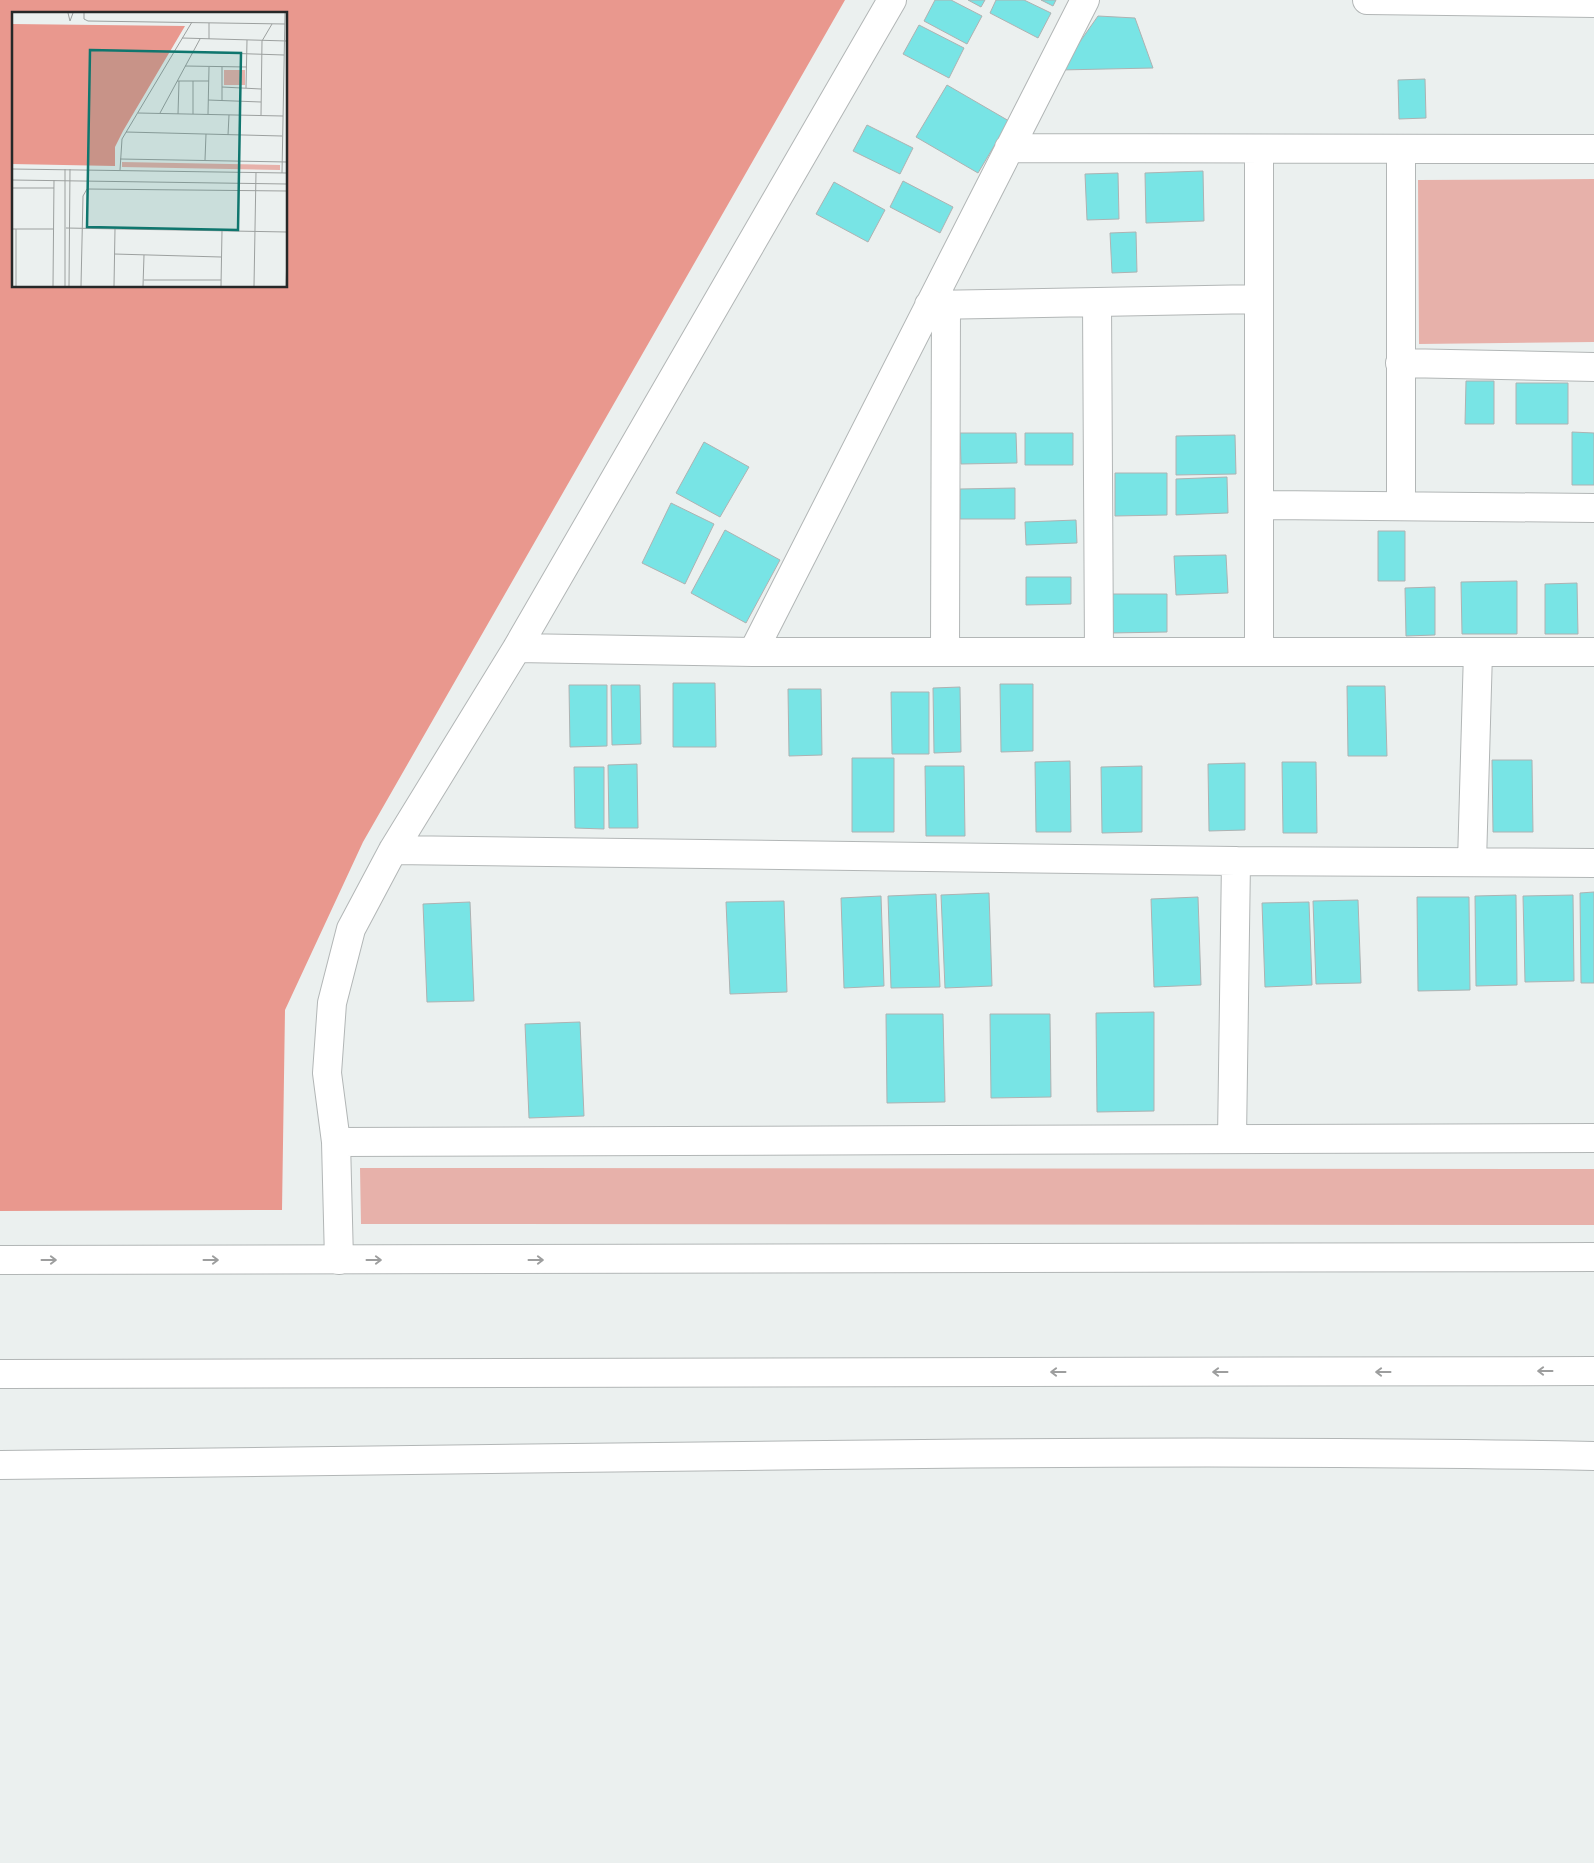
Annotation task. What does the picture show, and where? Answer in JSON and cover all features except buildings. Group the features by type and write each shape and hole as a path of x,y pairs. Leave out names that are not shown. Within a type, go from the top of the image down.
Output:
{"street":[{"path":"339,1260 336,1142 327,1073 332,1003 351,930 393,850 517,648 892,0"},
{"path":"754,652 937,305 1009,148 1085,0"},
{"path":"1367,0 1594,3"},
{"path":"1009,148 1594,149"},
{"path":"1259,149 1259,652"},
{"path":"1401,149 1401,506"},
{"path":"937,305 1259,299"},
{"path":"1097,302 1099,652"},
{"path":"937,305 945,652"},
{"path":"1400,363 1594,367"},
{"path":"1259,505 1594,508"},
{"path":"517,648 754,652 1594,652"},
{"path":"1472,862 1478,652"},
{"path":"393,850 1236,861 1594,863"},
{"path":"1232,1139 1236,861"},
{"path":"336,1142 1594,1138"},
{"path":"0,1260 1594,1257"},
{"path":"0,1374 1594,1371"},
{"path":"0,1465 1072,1452 1431,1453 1594,1456"}],"shaded area":[{"path":"0,0 845,0 363,842 285,1010 282,1210 0,1211"},
{"path":"1594,179 1594,342 1419,344 1418,180"},
{"path":"360,1168 1594,1169 1594,1225 361,1224"}]}
